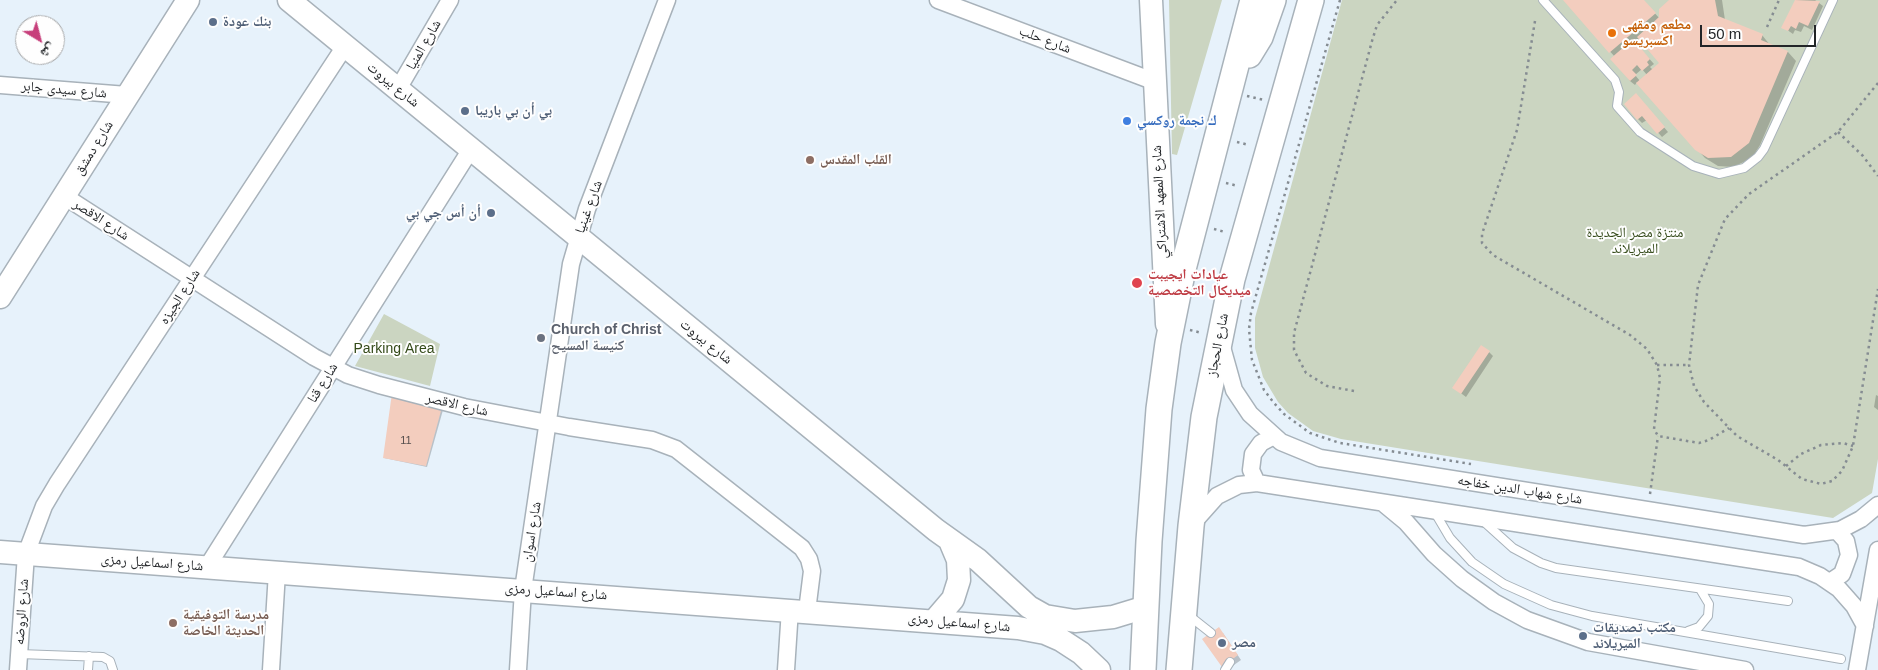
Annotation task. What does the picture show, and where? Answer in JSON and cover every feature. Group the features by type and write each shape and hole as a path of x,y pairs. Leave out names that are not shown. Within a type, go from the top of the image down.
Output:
{"main road":[{"path":"1143,670 1160,409 1170,334 1194,224 1253,0"},
{"path":"1231,82 1260,37 1273,0"},
{"name":"شارع الحجاز","path":"1179,670 1191,526 1204,417 1232,280 1307,4"}],"street":[{"name":"شارع دمشق","path":"0,297 188,0"},
{"name":"شارع بيروت","path":"289,0 950,541 978,560 1022,602 1045,616 1063,620 1086,621 1113,617 1146,607"},
{"name":"شارع المنيا","path":"398,89 450,0"},
{"name":"شارع غينيا","path":"549,424 568,278 578,236 667,0"},
{"name":"شارع حلب","path":"938,0 1153,81"},
{"name":"شارع المعهد الاشتراكي","path":"1150,0 1153,81 1170,334"},
{"name":"شارع الجيزه","path":"26,554 39,518 53,489 345,46"},
{"name":"شارع سيدى جابر","path":"0,85 127,95"},
{"name":"شارع قنا","path":"207,567 471,149"},
{"name":"شارع الاقصر","path":"64,196 333,368 363,381 549,424 652,440 668,445 691,459 806,553 812,571 799,610 786,670"},
{"name":"شارع شهاب الدين خفاجه","path":"1220,337 1234,390 1250,414 1274,436 1294,448 1333,461 1792,534 1816,535 1837,531 1861,520 1878,506"},
{"name":"شارع اسوان","path":"518,670 523,590 549,424"},
{"path":"1257,484 1251,470 1253,454 1262,443 1274,436"},
{"path":"1191,526 1217,496 1239,485 1257,484 1788,565 1810,571 1830,582 1854,606 1865,626"},
{"path":"1383,503 1406,522 1434,554 1462,580 1494,602 1527,620 1588,642 1744,670"},
{"path":"1830,582 1846,568 1850,555 1846,541 1837,531"},
{"path":"935,620 953,599 959,580 958,560 950,541"},
{"path":"1857,670 1878,550"},
{"name":"شارع اسماعيل رمزى","path":"0,552 935,620 1018,628 1046,633 1071,646 1098,670"},
{"name":"شارع الروضه","path":"19,662 26,554"},
{"path":"271,670 277,572"}],"lane":[{"path":"1543,0 1614,80 1619,92 1618,106 1640,132 1693,166 1719,174 1744,168 1764,149 1833,0"},
{"path":"1434,511 1450,538 1472,562 1487,574 1519,592 1571,611 1841,659"},
{"path":"1479,518 1513,548 1549,565 1584,573 1788,601"},
{"path":"1686,631 1699,627 1708,616 1709,604 1700,589"},
{"path":"1183,611 1211,632"},
{"path":"19,662 89,656 107,658 113,670"},
{"path":"88,670 89,656"},
{"path":"1225,670 1230,662"}],"path":[{"path":"1340,0 1251,313 1249,328 1252,360 1261,383 1274,403 1284,414 1310,433 1340,443 1476,465"},
{"path":"1354,391 1327,386 1306,373 1294,350 1294,333 1372,41 1383,16 1397,0"},
{"path":"1767,27 1779,0"},
{"path":"1535,21 1517,130 1482,234 1482,243 1493,255 1639,341 1657,365 1660,386 1654,429 1658,436 1651,488"},
{"path":"1231,82 1280,104"},
{"path":"1878,82 1838,132 1749,194 1725,219 1698,285 1689,365 1690,378 1698,393 1729,428 1752,446 1811,483 1821,484 1832,481 1842,470 1852,446 1878,289"},
{"path":"1838,132 1863,156 1878,176"},
{"path":"1217,136 1267,149"},
{"path":"1206,178 1256,191"},
{"path":"1194,224 1244,237"},
{"path":"1183,269 1232,280"},
{"path":"1170,334 1220,337"},
{"path":"1657,365 1689,365"},
{"path":"1658,436 1698,443 1709,440 1729,428"},
{"path":"1786,466 1801,454 1821,445 1843,443 1852,446"},
{"path":"1641,492 1650,494"}],"green space":[{"path":"1169,0 1222,0 1177,155 1172,154"},
{"name":"منتزة مصر الجديدة الميريلاند","path":"1342,0 1878,0 1878,459 1872,493 1833,518 1341,439 1313,431 1288,413 1278,402 1263,377 1255,348 1255,318"},
{"name":"Parking Area","path":"384,314 440,344 430,386 355,366"}],"building":[{"name":"مطعم ومقهى اكسبريسو","path":"1563,0 1644,0 1656,13 1609,53"},
{"path":"1669,0 1715,0 1718,16 1763,34 1761,40 1788,51 1749,143 1731,157 1708,158 1695,150 1636,83 1659,63 1637,37 1659,17 1659,9"},
{"path":"1795,0 1820,1 1808,26 1799,22 1796,29 1791,26 1788,31 1781,28"},
{"path":"1633,39 1650,59 1647,62 1649,65 1642,71 1637,65 1632,70 1637,75 1630,81 1610,59"},
{"path":"1636,93 1665,127 1657,134 1642,116 1637,120 1624,104"},
{"path":"1481,345 1490,351 1461,394 1452,388"},
{"path":"392,393 442,407 426,466 383,458"},
{"path":"1219,627 1238,655 1222,667 1202,639"}],"place":[{"name":"بنك عودة","path":"213,22"},
{"name":"مطعم ومقهى اكسبريسو","path":"1612,33"},
{"name":"بي أن بي باريبا","path":"465,111"},
{"name":"ك نجمة روكسي","path":"1127,121"},
{"name":"القلب المقدس","path":"810,160"},
{"name":"أن أس جي بي","path":"491,213"},
{"name":"عيادات ايجيبت ميديكال التخصصية","path":"1137,283"},
{"name":"Church of Christ كنيسة المسيح","path":"541,338"},
{"name":"مدرسة التوفيقية الحديثة الخاصة","path":"173,623"},
{"name":"مكتب تصديقات الميريلاند","path":"1583,636"},
{"name":"مصر","path":"1222,643"}]}
